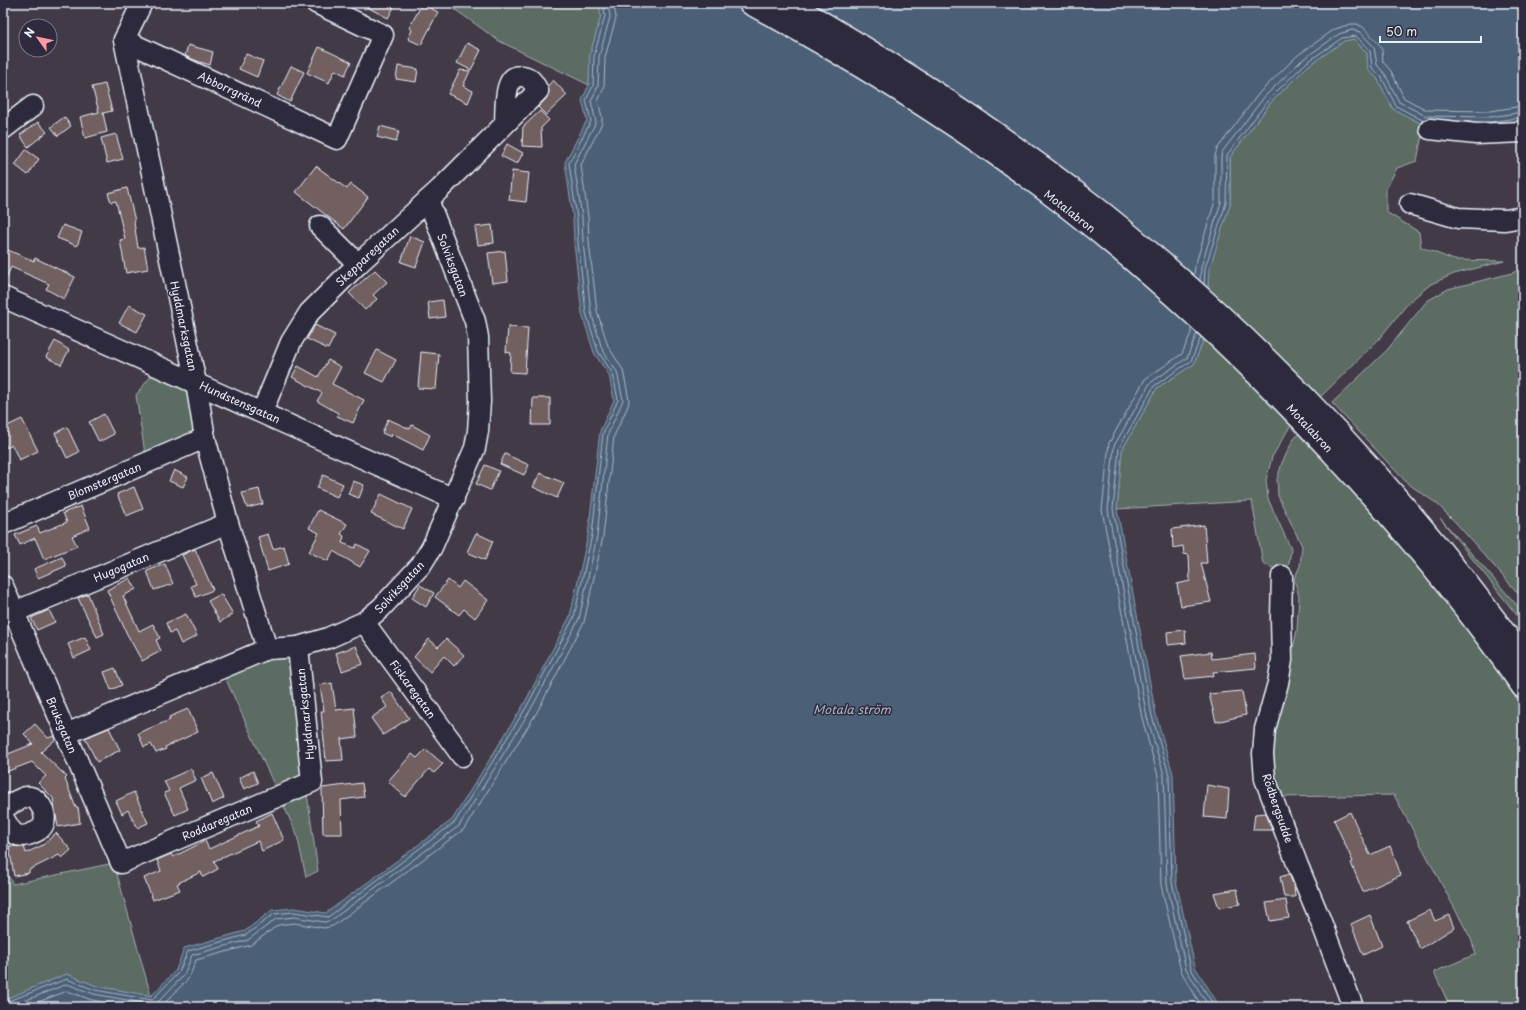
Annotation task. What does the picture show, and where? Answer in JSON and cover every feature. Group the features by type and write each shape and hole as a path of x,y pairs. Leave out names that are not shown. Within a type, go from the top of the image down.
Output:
{"highway":[{"name":"Motalabron","path":"750,3 823,43 915,100 1018,170 1119,249 1233,349 1291,407 1356,464"},
{"name":"Motalabron","path":"788,3 845,36 972,117 1088,201 1129,235 1243,336 1303,395 1356,464"},
{"path":"1356,464 1452,564 1523,658"},
{"path":"1356,464 1402,530 1441,576 1523,687"}],"street":[{"path":"124,40 142,3"},
{"name":"Abborrgränd","path":"124,40 337,139 383,35 316,3"},
{"name":"Hyddmarksgatan","path":"124,40 196,382 205,438 228,523 267,649"},
{"path":"3,129 33,106"},
{"name":"Skepparegatan","path":"262,412 291,342 309,312 358,264 428,200 506,123"},
{"path":"1430,129 1476,134 1523,132"},
{"name":"Solviksgatan","path":"66,734 267,649 298,647 328,638 364,622 381,608 421,565 432,547 475,448 480,401 478,337 475,321 428,200"},
{"path":"1410,204 1458,218 1505,220 1523,217"},
{"path":"320,226 358,264"},
{"name":"Hundstensgatan","path":"3,297 196,382 454,499"},
{"name":"Blomstergatan","path":"3,524 205,438"},
{"name":"Hugogatan","path":"14,612 228,523"},
{"name":"Rödbergsudde","path":"1282,576 1282,660 1278,683 1265,729 1263,754 1265,779 1353,1007"},
{"name":"Bruksgatan","path":"3,586 121,863"},
{"name":"Fiskaregatan","path":"364,622 462,756"},
{"name":"Hyddmarksgatan","path":"298,647 312,782"},
{"name":"Roddaregatan","path":"121,863 312,782"},
{"path":"3,808 23,798 30,798 34,799 40,804 45,818 43,825 38,831 26,837 22,837 11,831 3,817"}],"green space":[{"path":"446,3 599,3 601,16 590,55 589,85 499,41"},
{"path":"1354,39 1367,53 1368,70 1377,78 1393,109 1424,125 1417,161 1397,168 1386,189 1386,212 1419,232 1421,247 1454,260 1504,261 1454,274 1431,284 1410,301 1378,340 1289,428 1272,457 1266,480 1268,499 1291,549 1289,563 1285,573 1263,564 1252,501 1117,509 1122,450 1157,388 1194,364 1205,336 1209,270 1230,204 1230,157 1272,101 1308,66 1344,41"},
{"path":"1523,268 1523,599 1457,524 1436,503 1407,483 1332,403 1387,350 1427,301 1448,289 1512,273"},
{"path":"158,367 189,382 195,433 146,460 136,395"},
{"path":"1301,431 1424,572 1483,647 1523,705 1523,1007 1450,1007 1434,972 1476,954 1471,939 1394,795 1281,797 1266,740 1286,680 1297,630 1299,596 1294,579 1300,566 1302,546 1278,496 1277,479 1282,463 1293,440"},
{"path":"1440,518 1523,612 1523,623"},
{"path":"291,644 305,780 318,871 306,877 297,835 218,662"},
{"path":"114,863 151,996 96,986 67,974 3,1000 3,867 13,884"}],"water":[{"name":"Motala ström","path":"599,3 1523,3 1523,120 1492,126 1424,125 1393,109 1377,78 1368,70 1367,53 1354,39 1344,41 1308,66 1272,101 1230,157 1230,204 1209,270 1205,336 1194,364 1157,388 1122,450 1117,509 1156,715 1173,774 1176,881 1195,967 1220,1007 3,1007 3,1000 67,974 96,986 151,996 176,970 184,948 245,931 272,910 294,908 326,913 452,820 524,704 570,616 588,535 600,431 614,400 609,375 594,353 582,314 574,243 573,218 565,162 587,120 582,100 589,85 590,55 601,16"}],"building":[{"path":"359,3 387,3 394,7 388,18"},
{"path":"422,4 438,12 421,45 408,39 412,30 409,28"},
{"path":"467,43 481,50 471,70 457,63"},
{"path":"188,45 213,52 210,65 185,56"},
{"path":"319,47 351,62 345,75 335,70 329,83 307,73"},
{"path":"246,54 263,61 257,77 239,69"},
{"path":"291,66 304,72 290,102 277,95"},
{"path":"398,66 418,69 416,82 396,79"},
{"path":"460,70 470,71 463,86 473,91 468,103 448,94"},
{"path":"553,80 567,95 546,115 538,107 546,99 549,92 548,86"},
{"path":"105,84 112,111 103,113 107,132 85,138 80,117 99,112 92,87"},
{"path":"540,111 549,120 541,128 542,147 522,146 523,127"},
{"path":"64,117 71,126 58,136 51,127"},
{"path":"38,122 47,132 28,147 20,135"},
{"path":"380,126 399,131 396,142 377,137"},
{"path":"116,134 123,159 107,163 101,138"},
{"path":"507,144 523,153 517,164 501,156"},
{"path":"26,150 39,159 28,175 15,165"},
{"path":"316,166 347,189 351,184 368,197 344,229 296,192"},
{"path":"512,171 529,173 526,202 509,200"},
{"path":"127,188 135,221 138,248 144,247 148,269 126,273 120,240 125,239 116,201 111,202 108,193"},
{"path":"63,225 82,232 77,246 57,238"},
{"path":"492,225 494,243 478,245 475,227"},
{"path":"410,236 425,242 416,267 401,262"},
{"path":"3,248 34,261 35,258 75,277 64,299 46,289 49,284 11,267 3,286"},
{"path":"505,251 508,281 492,283 488,253"},
{"path":"375,270 387,282 373,295 377,299 365,310 349,293"},
{"path":"443,300 445,317 430,319 428,302"},
{"path":"129,305 147,314 137,332 119,323"},
{"path":"315,325 335,335 328,349 307,339"},
{"path":"508,327 528,328 525,373 510,372 511,353 506,352"},
{"path":"55,341 69,350 61,365 46,357"},
{"path":"377,350 396,360 384,382 365,373"},
{"path":"421,352 439,354 436,389 418,388"},
{"path":"328,360 341,367 332,384 364,400 353,423 337,416 338,413 317,401 322,393 292,377 298,366 318,377"},
{"path":"533,398 550,398 550,425 532,425"},
{"path":"104,414 114,434 99,442 89,422"},
{"path":"22,419 38,451 19,460 12,445 7,448 3,441 3,428"},
{"path":"388,419 410,429 412,425 430,435 423,450 392,434 391,437 382,433"},
{"path":"67,427 79,452 67,458 55,433"},
{"path":"505,454 529,465 524,475 500,464"},
{"path":"485,465 499,471 490,490 476,484"},
{"path":"174,470 188,477 183,487 169,481"},
{"path":"540,473 564,483 557,498 533,487"},
{"path":"323,475 343,484 337,497 317,488"},
{"path":"353,481 364,485 359,498 348,494"},
{"path":"134,487 143,509 126,516 117,494"},
{"path":"259,489 263,504 247,508 242,493"},
{"path":"381,494 412,509 403,529 371,514"},
{"path":"81,506 90,528 72,536 77,546 44,559 35,538 20,545 15,535 37,526 40,533 67,522 63,513"},
{"path":"318,510 347,524 341,534 344,536 342,543 355,548 357,544 370,551 360,567 333,551 328,561 309,552 319,533 309,528"},
{"path":"1204,525 1207,563 1201,563 1211,602 1181,606 1177,584 1190,581 1189,555 1184,554 1183,546 1173,548 1172,529"},
{"path":"476,533 493,541 485,560 467,552"},
{"path":"268,534 273,549 284,546 289,564 268,571 258,537"},
{"path":"195,549 213,590 196,597 191,586 196,584 182,555"},
{"path":"62,557 66,566 38,578 34,569"},
{"path":"165,564 173,584 154,590 147,571"},
{"path":"130,578 136,589 123,596 139,631 153,624 160,638 156,640 161,651 142,661 127,634 107,590"},
{"path":"448,580 458,588 463,581 488,600 475,618 464,609 459,615 435,597"},
{"path":"420,585 434,593 426,607 412,598"},
{"path":"88,594 104,634 97,637 78,598"},
{"path":"221,594 233,614 220,622 208,601"},
{"path":"49,610 55,622 37,630 31,618"},
{"path":"186,614 197,636 181,644 175,631 170,633 166,623"},
{"path":"1185,630 1186,643 1168,645 1167,632"},
{"path":"85,637 91,650 74,658 68,644"},
{"path":"429,639 438,647 446,639 464,655 454,666 444,656 430,672 414,657"},
{"path":"356,646 363,664 342,671 336,653"},
{"path":"1211,652 1212,659 1255,654 1256,668 1213,672 1214,676 1185,679 1181,656"},
{"path":"115,668 122,685 111,690 104,672"},
{"path":"332,683 336,710 354,708 357,737 341,739 343,760 326,761 321,711 324,711 320,685"},
{"path":"1242,691 1246,715 1216,722 1209,694"},
{"path":"391,692 409,718 383,735 371,718 387,707 381,698"},
{"path":"188,709 198,732 165,747 166,749 156,753 151,744 144,747 138,733 170,720 169,717"},
{"path":"35,724 48,738 54,736 56,739 41,752 67,777 65,779 76,808 78,807 80,823 58,827 53,798 38,783 46,776 32,762 3,773 3,756 33,744 24,734"},
{"path":"109,728 120,750 97,762 85,738"},
{"path":"426,749 443,764 434,773 429,769 405,797 388,781 412,754 417,758"},
{"path":"191,769 196,780 179,788 188,809 175,815 164,793 169,791 164,781"},
{"path":"253,771 258,783 244,789 239,778"},
{"path":"213,773 224,798 212,804 201,778"},
{"path":"362,783 364,797 341,800 342,834 323,834 322,788"},
{"path":"1207,785 1229,789 1227,819 1204,817"},
{"path":"134,792 148,823 137,828 128,810 122,814 116,801"},
{"path":"1350,812 1370,855 1390,846 1401,875 1363,892 1351,863 1353,862 1334,820"},
{"path":"272,813 284,840 262,851 258,841 214,861 218,869 203,877 201,872 182,881 177,884 180,890 153,900 144,878 161,871 157,860 171,854 173,857 205,841 209,849 259,826 256,821"},
{"path":"1266,813 1272,830 1253,830 1255,814"},
{"path":"56,833 71,850 62,858 59,855 29,870 29,873 14,876 9,846 24,847 26,853 43,845"},
{"path":"1289,874 1294,886 1295,897 1284,897 1280,877"},
{"path":"1237,889 1240,904 1219,908 1214,893"},
{"path":"1286,900 1289,918 1270,921 1266,903"},
{"path":"1430,910 1435,921 1449,915 1454,928 1420,949 1407,921"},
{"path":"1370,915 1382,946 1363,955 1351,924"}]}
